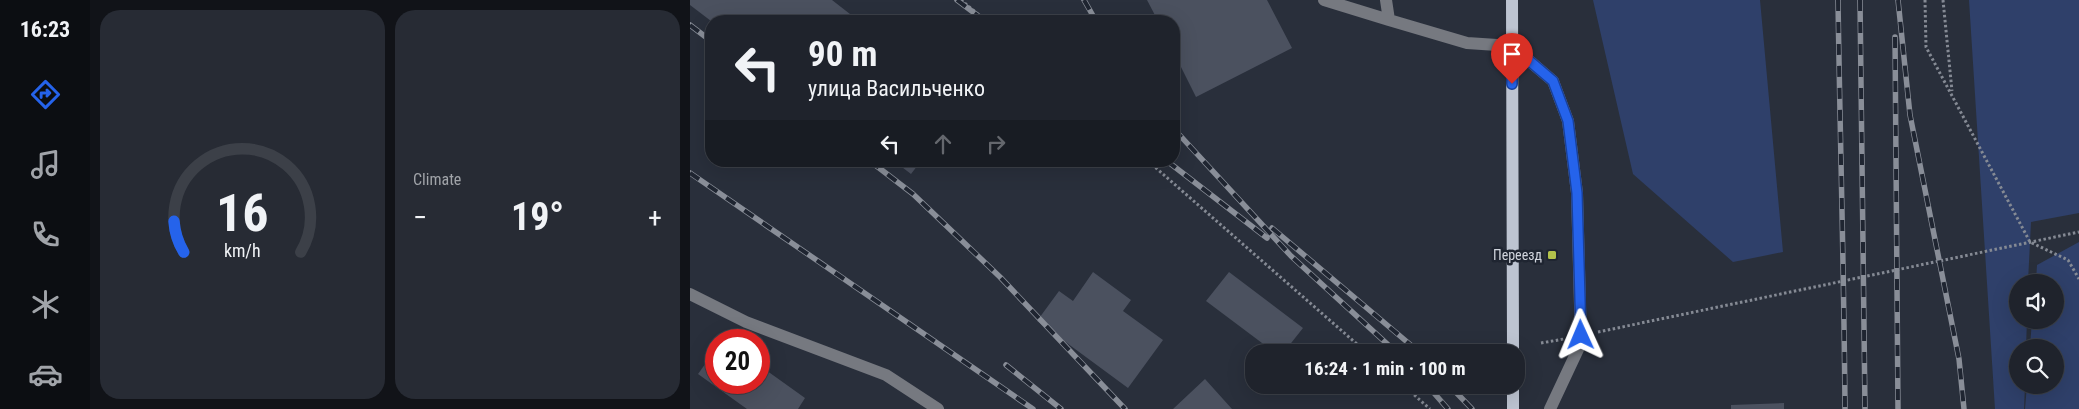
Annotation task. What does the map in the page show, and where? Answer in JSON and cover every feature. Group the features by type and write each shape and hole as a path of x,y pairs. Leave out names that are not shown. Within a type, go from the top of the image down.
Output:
{"main road":[{"path":"1512,0 1513,344"},
{"path":"1513,394 1513,409"}],"lane":[{"path":"1324,0 1467,44 1512,46 1553,81 1568,121 1577,193 1581,343 1550,409"},
{"path":"1386,0 1389,20"},
{"path":"690,294 746,322 886,375 938,409"}],"path":[{"path":"961,0 979,15"},
{"path":"1925,0 1926,47 2030,242 2068,260 2079,279"},
{"path":"1943,0 1952,95"},
{"path":"1155,167 1357,344"},
{"path":"1541,344 2079,232"},
{"path":"1413,394 1430,409"}],"shaded area":[{"path":"1593,0 1760,0 1783,252 1733,262 1633,174"},
{"path":"1969,0 2079,0 2079,213 2031,222 2028,274 2009,274 2009,329 2027,329 2026,339 2009,339 2009,394 2025,394 2024,409 1995,409"},
{"path":"2079,242 2079,409 2025,409 2026,394 2064,394 2064,339 2031,339 2031,329 2064,329 2064,274 2036,274 2037,265"}],"building":[{"path":"690,0 832,0 851,15 705,16 690,5"},
{"path":"1147,0 1267,0 1292,48 1196,97 1180,65 1180,15 1155,15"},
{"path":"902,167 916,167 911,174"},
{"path":"1093,272 1131,300 1123,311 1163,340 1128,388 1037,321 1059,291 1073,301"},
{"path":"1229,272 1303,328 1290,344 1263,344 1206,301"},
{"path":"705,364 705,379 698,374"},
{"path":"770,373 805,398 798,409 747,409 726,394 770,394"},
{"path":"1205,379 1232,409 1173,409"},
{"path":"1784,403 1784,409 1731,409 1731,405"}],"railway":[{"path":"957,0 977,15"},
{"path":"1084,0 1093,15"},
{"path":"1838,0 1845,409"},
{"path":"1860,0 1865,409"},
{"path":"1898,0 1910,115 1959,359 1964,409"},
{"path":"690,25 705,36"},
{"path":"1895,37 1898,409"},
{"path":"1180,136 1291,256 1387,344"},
{"path":"878,167 913,194 1000,277 1125,409"},
{"path":"1175,167 1267,238"},
{"path":"690,173 1033,409"},
{"path":"1272,228 1410,344"},
{"path":"1006,365 1061,409"},
{"path":"1435,394 1448,409"},
{"path":"1458,394 1472,409"}],"place":[{"name":"Переезд","path":"1552,255"}],"route":[{"path":"1512,84 1512,46 1553,81 1568,121 1577,193 1581,335"}]}
